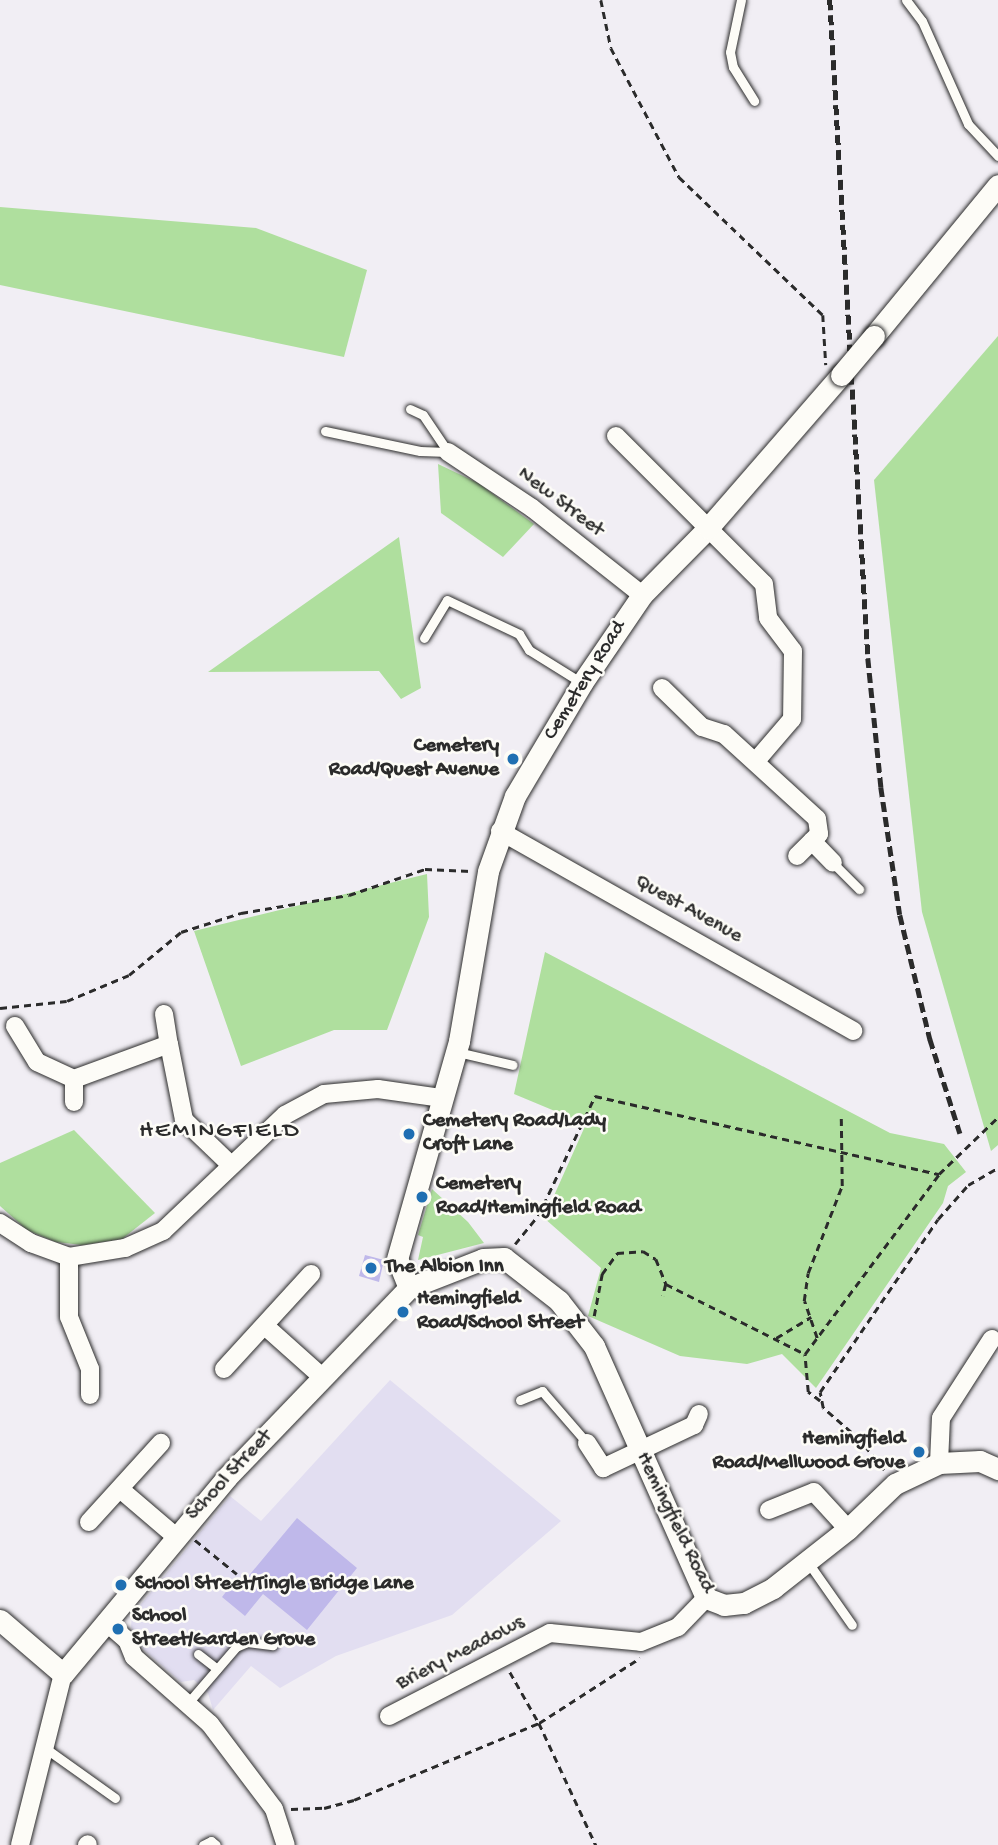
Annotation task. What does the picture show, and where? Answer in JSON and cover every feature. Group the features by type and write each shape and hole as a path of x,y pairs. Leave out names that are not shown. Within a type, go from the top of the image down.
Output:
{"street":[{"name":"Cemetery Road","path":"409,1288 397,1259 456,1052 488,871 500,831 582,683 642,595 708,528 874,336 998,185"},
{"path":"616,436 764,584 768,618 793,651 792,719 756,761"},
{"name":"New Street","path":"448,452 532,508 642,595"},
{"path":"662,688 697,723 720,730 817,819 821,829 797,856"},
{"name":"Quest Avenue","path":"500,831 853,1031"},
{"path":"812,842 833,863"},
{"path":"164,1014 184,1120 231,1165"},
{"path":"15,1026 32,1057 52,1072 74,1079 169,1044"},
{"path":"74,1079 74,1102"},
{"path":"0,1223 31,1243 69,1256 125,1248 163,1231 285,1115 324,1094 378,1089 442,1098"},
{"path":"69,1256 69,1317 90,1369 90,1395"},
{"path":"409,1288 483,1259 504,1258"},
{"name":"Hemingfield Road","path":"504,1258 559,1301 589,1339 706,1598 724,1605 744,1603 773,1588 848,1529 895,1484 939,1463 980,1461 998,1469"},
{"path":"224,1370 311,1274"},
{"name":"School Street","path":"62,1674 178,1533 322,1377 409,1288"},
{"path":"265,1326 322,1377"},
{"path":"939,1463 941,1418 992,1339"},
{"path":"587,1443 603,1468 694,1425 699,1413"},
{"path":"89,1522 161,1443"},
{"path":"120,1489 178,1533"},
{"path":"769,1510 814,1492 848,1529"},
{"name":"Briery Meadows","path":"389,1716 503,1660 550,1633 641,1642 678,1627 706,1598"},
{"path":"0,1620 62,1674 42,1746 20,1845"},
{"path":"106,1622 127,1640 134,1657 210,1724 274,1809 286,1845"}],"lane":[{"path":"741,0 730,52 733,67 754,101"},
{"path":"906,0 922,21 968,124 998,156"},
{"path":"410,409 423,415 448,452"},
{"path":"325,431 421,451 448,452"},
{"path":"424,638 447,600 519,634 529,650 582,683"},
{"path":"833,863 859,889"},
{"path":"456,1052 513,1065"},
{"path":"520,1400 541,1391 587,1443"},
{"path":"807,1561 852,1625"},
{"path":"187,1704 236,1647 247,1642 273,1644"},
{"path":"198,1654 217,1669"},
{"path":"42,1746 115,1798"},
{"path":"203,1845 211,1841 216,1845"}],"path":[{"path":"601,0 611,48 679,177 823,315 834,382"},
{"path":"0,1008 67,1002 130,975 181,932 241,913 349,895 425,869 488,871"},
{"path":"504,1258 538,1216 588,1104 603,1096 939,1174"},
{"path":"817,1338 804,1301 808,1272 842,1186 841,1114"},
{"path":"895,1484 860,1440 808,1392 805,1354 939,1174 998,1117"},
{"path":"820,1401 820,1392 844,1353 938,1219 968,1185 998,1168"},
{"path":"589,1339 602,1274 617,1253 643,1251 656,1259 666,1283 663,1296"},
{"path":"666,1283 805,1354"},
{"path":"776,1338 811,1317"},
{"path":"178,1533 237,1574"},
{"path":"274,1809 324,1808 354,1800 539,1723 649,1652"},
{"path":"503,1660 539,1723 596,1845"}],"shaded area":[{"path":"390,1380 561,1521 452,1615 336,1656 280,1688 251,1666 213,1710 208,1693 194,1680 181,1682 144,1650 131,1627 132,1615 230,1496 261,1521"}],"green space":[{"path":"0,207 256,228 367,270 344,357 0,285"},
{"path":"998,336 998,1145 991,1151 922,912 874,480"},
{"path":"438,464 478,483 534,524 503,557 441,513"},
{"path":"399,537 421,688 401,699 379,671 208,672"},
{"path":"427,874 429,917 387,1030 334,1030 241,1066 194,931"},
{"path":"545,952 890,1133 944,1144 966,1172 948,1186 943,1203 816,1388 782,1354 747,1364 680,1356 588,1316 601,1268 544,1218 586,1124 514,1094"},
{"path":"74,1130 155,1213 122,1239 82,1245 56,1242 27,1230 0,1206 0,1163"},
{"path":"432,1189 468,1222 484,1243 418,1260 423,1237 418,1235"}],"building":[{"path":"365,1255 384,1260 379,1282 359,1276"},
{"path":"297,1518 357,1568 307,1630 263,1594 245,1616 222,1597 235,1580 241,1585"}],"railway":[{"path":"830,0 868,658 881,787 900,915 930,1039 960,1133"}],"place":[{"name":"Cemetery Road/Quest Avenue","path":"513,759"},
{"name":"Cemetery Road/Lady Croft Lane","path":"409,1134"},
{"name":"Cemetery Road/Hemingfield Road","path":"422,1197"},
{"name":"The Albion Inn","path":"371,1268"},
{"name":"Hemingfield Road/School Street","path":"403,1312"},
{"name":"Hemingfield Road/Mellwood Grove","path":"919,1452"},
{"name":"School Street/Tingle Bridge Lane","path":"121,1585"},
{"name":"School Street/Garden Grove","path":"118,1629"}],"district":[{"name":"HEMINGFIELD","path":"220,1132"}]}
